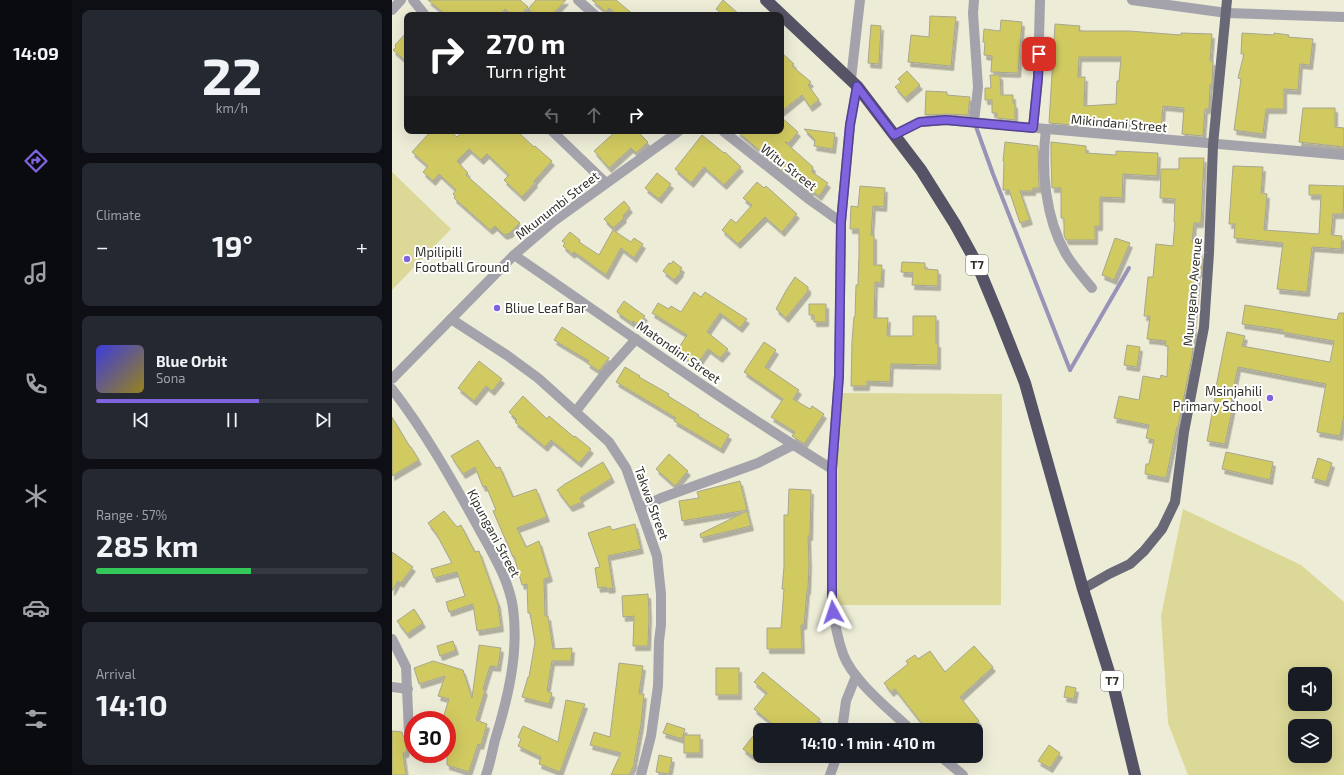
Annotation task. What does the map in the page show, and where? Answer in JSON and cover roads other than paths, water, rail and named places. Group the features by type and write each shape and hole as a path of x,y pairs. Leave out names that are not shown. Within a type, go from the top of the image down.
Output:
{"highway":[{"name":"T7","path":"766,0 779,12"},
{"name":"T7","path":"784,17 854,83 921,170 955,224 977,264 1025,383 1083,589 1114,688 1135,775"}],"main road":[{"name":"Muungano Avenue","path":"1083,589 1130,564 1144,551 1162,529 1175,502 1184,432 1204,327 1209,253 1213,145 1227,13 1227,0"}],"street":[{"path":"392,10 400,0"},
{"path":"413,0 423,12"},
{"path":"578,0 592,12"},
{"path":"860,0 841,222 839,376 832,469 832,602 835,623 843,654 856,676 904,723"},
{"path":"974,0 973,13 978,87 974,122"},
{"path":"1033,128 1038,78 1040,0"},
{"path":"1132,0 1227,13 1344,17"},
{"name":"Mikindani Street","path":"894,135 920,122 946,120 1344,156"},
{"path":"1046,129 1044,144 1044,167 1047,196 1052,222 1066,254 1092,288"},
{"path":"555,134 606,183"},
{"name":"Mkunumbi Street","path":"392,379 514,255 554,220 675,134"},
{"name":"Witu Street","path":"727,134 810,200 841,222"},
{"name":"Matondini Street","path":"514,255 793,445 832,469"},
{"name":"Takwa Street","path":"451,319 508,356 538,378 609,442 626,468 657,556 661,594 658,686 651,736 641,775"},
{"path":"576,412 604,375 636,339"},
{"name":"Kipungani Street","path":"392,389 427,440 464,501 494,555 503,576 513,608 515,637 510,677 502,717 486,775"},
{"path":"640,508 661,498 758,463 793,445"},
{"path":"392,639 396,644 406,667 408,711"},
{"path":"843,723 846,701 856,676"},
{"path":"392,687 408,689"},
{"path":"830,775 834,763"},
{"path":"948,763 963,775"}],"waterway":[{"path":"975,124 993,174 1070,370"},
{"path":"1070,370 1129,268"}],"place":[{"name":"Mpilipili Football Ground","path":"407,259"},
{"name":"Bliue Leaf Bar","path":"497,308"},
{"name":"Msinjahili Primary School","path":"1270,398"}]}
